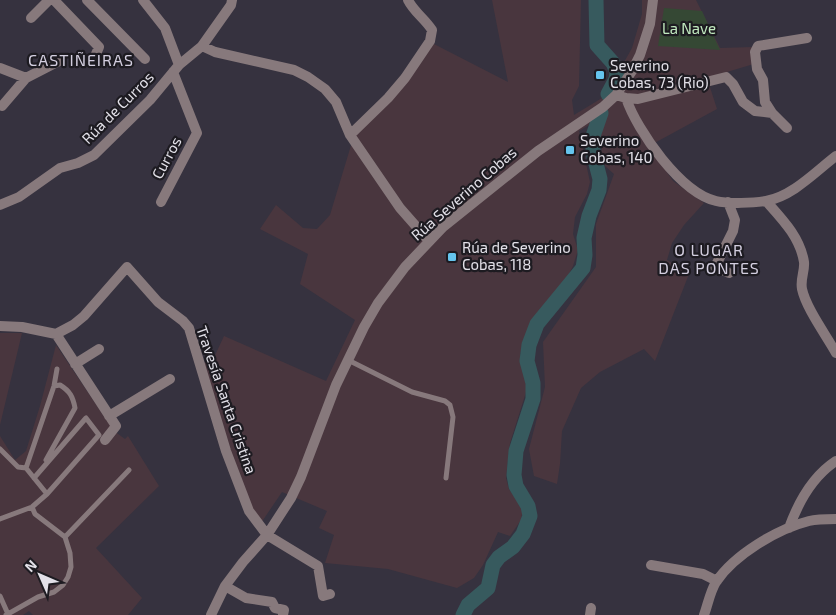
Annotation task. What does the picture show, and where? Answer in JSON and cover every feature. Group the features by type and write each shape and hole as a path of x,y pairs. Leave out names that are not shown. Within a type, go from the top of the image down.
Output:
{"street":[{"path":"31,18 49,0"},
{"path":"54,0 99,47 96,54"},
{"path":"87,0 144,59"},
{"path":"143,0 165,28 176,69"},
{"name":"Rúa de Curros","path":"0,206 19,197 60,168 94,156 150,100 176,69 202,46 231,5 232,0"},
{"path":"350,135 388,98 405,78 430,41 432,30 408,0"},
{"name":"Rúa Severino Cobas","path":"212,615 225,586 282,514 301,477 329,403 348,360 378,302 405,267 444,227 538,151 621,96 640,55 650,24 653,0"},
{"path":"787,128 772,113 765,102 763,80 757,69 755,52 758,46 807,38"},
{"path":"202,46 215,52 287,68 308,77 324,89 333,97 350,135 404,213 429,241"},
{"path":"2,106 26,78 59,61"},
{"path":"0,68 26,78"},
{"name":"Curros","path":"161,202 198,133 176,69"},
{"path":"621,96 638,99 726,77 733,84 743,102 754,110 772,113"},
{"path":"621,96 644,133 676,176 690,188 716,201 766,201 781,196 806,180 836,156"},
{"path":"766,201 789,227 798,243 804,262 801,277 802,289 808,304 836,353"},
{"path":"728,202 735,220 733,232 715,267 729,273"},
{"name":"Travesía Santa Cristina","path":"56,334 73,325 84,316 127,267 158,302 183,321 189,328 226,451 249,511 267,535"},
{"path":"0,326 22,327 56,334 116,426 105,440"},
{"path":"75,364 99,349"},
{"path":"109,416 170,379"},
{"path":"789,528 813,483 836,461"},
{"path":"704,615 717,581 750,550 789,528 810,520 836,519"},
{"path":"267,535 318,566 323,596 330,594"},
{"path":"651,565 703,574 717,581"},
{"path":"225,586 246,598 272,602 275,608 284,610 283,615"}],"lane":[{"path":"348,360 412,392 445,401 450,405 453,417 446,478"},
{"path":"26,468 54,386 57,369"},
{"path":"43,467 75,408 68,390 60,385 54,386"},
{"path":"0,519 32,506 47,494 99,435 86,418 34,478"},
{"path":"0,450 18,467 26,468 47,494"},
{"path":"65,537 129,470"},
{"path":"0,596 7,614 38,597 54,592 68,578 71,567 70,553 65,537 35,514 32,506"}],"shaded area":[{"path":"492,0 581,0 579,86 572,100 574,115 602,98 614,87 618,73 632,48 642,14 642,0 696,0 720,48 754,47 757,63 707,78 717,109 649,146 673,181 704,203 684,225 672,243 667,260 689,274 655,361 644,349 600,372 581,388 562,431 557,484 534,476 529,449 545,387 543,342 596,267 596,224 614,174 605,166 598,135 608,114 579,131 590,182 587,194 575,217 573,234 578,250 573,266 563,286 541,308 526,333 520,354 527,389 510,443 506,478 509,489 523,508 521,520 510,536 498,532 483,565 474,578 457,588 388,569 325,563 334,535 319,528 327,511 282,492 261,523 250,507 230,459 202,362 211,364 224,336 326,381 355,320 300,284 308,254 260,229 276,205 303,228 317,229 330,215 355,132 432,43 508,82"},
{"path":"0,333 22,333 0,425"},
{"path":"56,345 114,431 125,439 128,436 159,486 96,548 142,598 128,615 33,615 29,611 23,615 0,615 0,436 15,460 26,451"}],"green space":[{"name":"La Nave","path":"664,8 702,11 720,50 658,46"}],"waterway":[{"path":"596,0 597,45 613,63 617,72 616,79 608,94"},
{"path":"463,615 468,605 488,588 493,565 499,557 513,547 523,534 530,516 528,506 516,486 514,475 516,451 533,399 533,383 527,361 529,345 537,324 583,268 585,255 584,238 589,216 599,190 600,179 593,152 593,136 601,113"}],"place":[{"name":"Severino Cobas, 73 (Rio)","path":"600,75"},
{"name":"Severino Cobas, 140","path":"570,150"},
{"name":"Rúa de Severino Cobas, 118","path":"452,257"}],"district":[{"name":"CASTIÑEIRAS","path":"81,60"},
{"name":"O LUGAR DAS PONTES","path":"709,259"}]}
